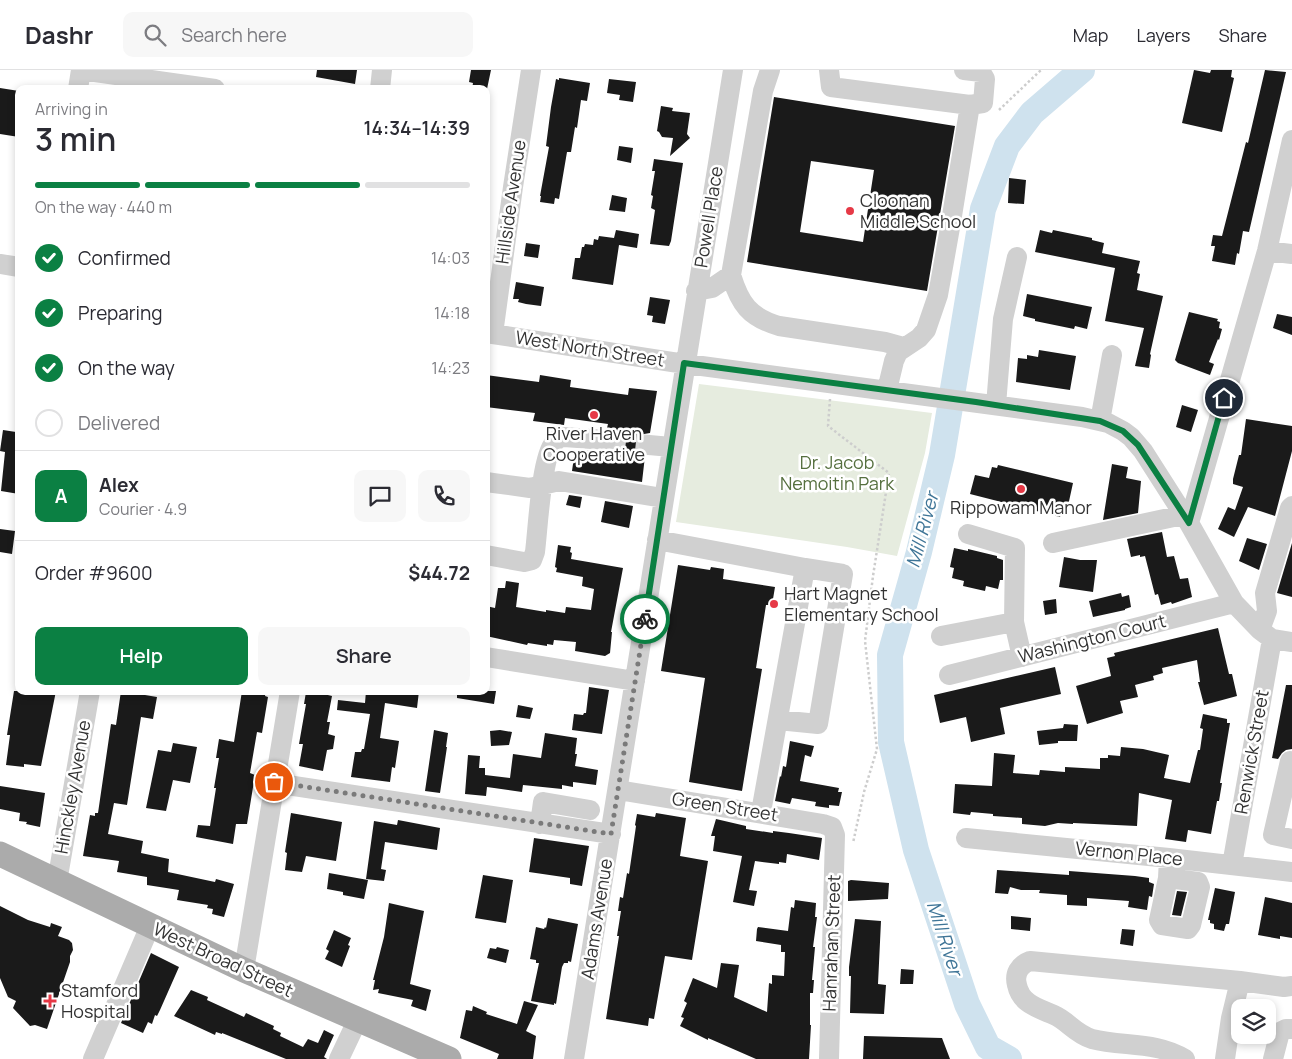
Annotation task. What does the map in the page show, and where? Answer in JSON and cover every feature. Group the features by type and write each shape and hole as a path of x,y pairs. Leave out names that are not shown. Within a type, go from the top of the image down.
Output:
{"main road":[{"name":"West Broad Street","path":"0,854 244,970 449,1059"}],"street":[{"path":"79,85 81,70 187,85"},
{"path":"380,85 382,70"},
{"name":"Hillside Avenue","path":"490,333 531,70"},
{"name":"Powell Place","path":"684,363 733,70"},
{"path":"770,70 763,91 731,274 740,299 754,316 765,322 779,326 885,342 903,347"},
{"path":"828,70 831,87 970,105 982,103 985,79 981,72 964,70"},
{"path":"887,390 894,360 898,352 919,338 926,330 938,295 970,105"},
{"path":"1053,543 1186,519 1267,251 1292,140"},
{"path":"1267,251 1292,254"},
{"path":"994,405 1003,319 1016,257"},
{"path":"0,264 15,266"},
{"path":"696,292 712,288 731,274"},
{"name":"West North Street","path":"490,333 684,363 994,405 1100,421 1116,427 1131,437 1143,452 1186,519 1234,603 1266,634"},
{"path":"1100,421 1112,355"},
{"name":"Adams Avenue","path":"574,1059 684,363"},
{"path":"490,556 524,562 532,560 535,552 542,485 549,452 552,444 557,439 564,437 606,440"},
{"path":"649,445 671,447"},
{"path":"490,483 530,488 559,481 663,498"},
{"name":"Renwick Street","path":"1232,865 1266,634 1267,611 1265,593 1292,506"},
{"path":"968,534 1015,548 1014,622 1022,657"},
{"path":"657,540 843,574 818,724 778,720"},
{"path":"761,812 805,568"},
{"name":"Washington Court","path":"949,675 1234,603"},
{"path":"942,636 1014,622"},
{"path":"1266,634 1292,642"},
{"path":"490,657 635,681"},
{"name":"Hinckley Avenue","path":"57,882 89,695"},
{"path":"244,970 289,695"},
{"path":"1282,837 1290,761"},
{"path":"274,782 611,834"},
{"name":"Green Street","path":"618,790 761,812 832,827"},
{"path":"540,824 543,802 590,810"},
{"name":"Hanrahan Street","path":"828,1059 835,835 832,827"},
{"name":"Vernon Place","path":"966,838 1292,872"},
{"path":"1168,878 1169,858"},
{"path":"93,1059 150,926"},
{"path":"1185,1059 1163,1049 1106,1042 1089,1038 1074,1031 1056,1016 1033,1007 1024,999 1018,990 1016,982 1017,971 1022,964 1030,962 1240,981 1290,989"},
{"path":"1225,1059 1231,1018 1240,981"},
{"path":"340,1059 357,1020"},
{"path":"1273,1059 1280,1032 1292,1029"}],"path":[{"path":"999,110 1041,70"},
{"path":"831,383 828,426 889,473 865,641 877,749 864,792 851,852 845,860 834,866"}],"green space":[{"name":"Dr. Jacob Nemoitin Park","path":"699,384 932,413 925,453 897,556 676,522"}],"building":[{"path":"317,70 357,70 355,84 316,77"},
{"path":"471,70 491,70 488,85 473,85 473,83 469,82"},
{"path":"1194,70 1210,73 1211,70 1232,70 1231,77 1234,78 1222,132 1182,123"},
{"path":"1265,70 1286,72 1249,232 1243,231 1235,265 1212,261 1215,246 1211,246 1213,235 1222,236 1246,142 1248,143"},
{"path":"559,78 590,83 587,101 581,100 571,152 567,152 559,199 555,198 554,204 540,202 540,196 549,147 546,146 551,107 556,79 559,80"},
{"path":"609,79 636,82 633,102 619,100 620,95 607,93"},
{"path":"0,88 15,90 15,136 0,134"},
{"path":"774,97 955,126 927,291 747,262","holes":["811,161 874,170 863,242 800,232"]},
{"path":"661,106 673,108 672,111 690,113 687,134 690,138 670,156 673,138 662,137 657,131"},
{"path":"619,146 633,148 631,163 617,160"},
{"path":"654,159 683,163 669,246 650,244 655,210 651,208 655,171 652,171"},
{"path":"1009,178 1026,180 1024,204 1008,203"},
{"path":"612,195 627,198 625,212 609,210"},
{"path":"616,230 639,234 637,248 619,245 613,285 572,279 575,258 580,258 582,247 585,244 593,245 594,239 598,240 599,236 614,238"},
{"path":"1040,230 1052,233 1053,230 1092,238 1092,240 1104,243 1102,253 1140,261 1137,273 1140,274 1137,290 1163,296 1150,354 1149,368 1135,366 1144,328 1105,321 1115,268 1035,252"},
{"path":"526,243 540,245 538,258 524,256"},
{"path":"516,282 544,287 541,306 518,302 519,299 513,299"},
{"path":"1027,294 1092,307 1087,329 1075,326 1074,329 1035,321 1035,319 1023,316"},
{"path":"650,297 670,300 665,324 652,322 653,316 647,315"},
{"path":"1189,312 1218,319 1217,321 1220,322 1219,328 1222,329 1219,340 1209,362 1214,364 1210,375 1178,363 1175,360"},
{"path":"1277,314 1292,317 1292,335 1273,328"},
{"path":"1039,350 1076,356 1070,390 1016,382 1018,358 1027,359 1027,355 1038,357"},
{"name":"River Haven Cooperative","path":"540,375 571,380 570,387 628,395 629,388 657,391 650,433 644,434 637,443 638,450 645,456 642,482 572,471 575,450 605,452 611,451 616,447 617,435 613,430 607,428 608,424 565,418 564,425 533,421 535,413 490,407 490,376 539,382"},
{"path":"1182,405 1198,410 1191,432 1176,427"},
{"path":"1246,419 1292,426 1292,451 1275,516 1248,507 1234,537 1218,529 1228,507 1235,510 1243,487 1233,484 1233,479 1239,455 1241,455"},
{"path":"3,430 15,432 15,493 1,491 5,452 0,451"},
{"path":"1112,464 1128,467 1126,478 1141,481 1138,513 1103,520"},
{"name":"Rippowam Manor","path":"998,465 1073,483 1066,515 1061,514 1060,517 970,494 975,475 989,478 992,467 997,468"},
{"path":"569,495 582,497 580,508 566,505"},
{"path":"605,501 633,506 629,528 601,522"},
{"path":"0,529 15,531 12,554 0,552"},
{"path":"1162,532 1167,557 1174,556 1180,579 1188,578 1192,597 1172,604 1171,602 1161,605 1158,594 1155,595 1145,556 1131,557 1127,539"},
{"path":"1247,538 1267,544 1259,570 1239,561"},
{"path":"1292,543 1292,597 1277,593"},
{"path":"558,545 571,547 571,559 623,568 611,632 610,653 605,656 575,651 576,642 554,640 553,645 528,643 527,645 490,637 490,607 495,608 498,588 505,588 506,581 519,583 516,607 565,613 566,607 591,610 594,589 582,586 583,577 556,572 557,568 555,567"},
{"path":"954,548 968,551 968,549 997,556 997,558 1003,560 1003,580 1000,580 998,589 986,586 985,591 963,586 964,581 952,578 954,568 950,567"},
{"path":"1064,557 1080,560 1097,560 1093,592 1059,587"},
{"path":"678,565 710,570 711,567 724,569 723,579 775,587 772,605 766,605 756,668 762,669 742,791 689,782 705,678 661,671"},
{"path":"1121,593 1122,597 1129,595 1131,607 1093,617 1089,601"},
{"path":"1056,599 1057,613 1045,615 1043,601"},
{"path":"1218,628 1229,674 1232,674 1237,696 1204,705 1198,682 1200,682 1197,660 1162,668 1163,673 1153,676 1154,680 1135,685 1138,697 1120,701 1123,713 1087,724 1076,686 1111,676 1107,658 1115,656 1114,653"},
{"path":"1055,667 1061,694 1000,708 1005,734 971,742 966,717 940,723 934,695"},
{"path":"1286,685 1292,685 1292,749 1286,750 1278,759 1272,758"},
{"path":"589,687 609,690 602,734 572,730 574,714 583,715 586,713"},
{"path":"14,691 15,695 55,695 41,766 24,764 24,767 6,765 10,735 7,735"},
{"path":"490,691 496,691 494,704 457,698 457,695 490,695"},
{"path":"120,695 157,697 153,719 141,717 127,805 114,803 108,834 143,841 141,853 169,859 168,872 215,882 216,879 234,884 224,917 212,914 213,909 207,908 208,905 177,900 179,890 147,885 147,877 117,872 119,861 83,856 90,815 95,816 95,813 98,813 111,724 116,725"},
{"path":"241,695 265,695 268,697 262,733 257,732 250,773 255,775 247,824 236,824 233,844 196,837 198,825 210,826 216,788 214,788 219,758 216,758 219,739 234,742"},
{"path":"306,695 332,696 327,722 330,722 328,734 335,736 333,749 327,750 323,771 299,766 303,744 299,744 306,704 304,704"},
{"path":"366,695 419,695 417,708 385,703 380,738 399,741 395,768 392,767 390,782 351,777 355,752 361,752 364,749 370,714 337,710 338,700 365,703"},
{"path":"518,705 533,708 530,719 516,717"},
{"path":"1203,714 1227,719 1227,723 1230,723 1220,783 1222,783 1219,801 1217,801 1211,834 1188,830 1186,842 1165,839 1172,800 1139,793 1137,826 1058,823 1045,826 1022,824 1022,818 971,812 970,815 953,813 955,784 992,786 994,753 1015,755 1013,773 1039,775 1040,770 1065,772 1065,767 1100,769 1100,758 1108,758 1108,755 1120,756 1121,747 1143,749 1169,755 1164,778 1190,783 1198,750 1200,750 1203,729 1200,728"},
{"path":"1064,724 1078,725 1077,741 1058,741 1058,743 1039,745 1037,731 1063,728"},
{"path":"434,730 448,733 440,793 425,791"},
{"path":"490,731 512,732 509,745 491,746"},
{"path":"545,733 577,738 575,766 598,770 596,785 573,782 573,787 562,785 562,789 523,785 522,792 487,787 486,796 465,794 468,755 480,756 479,768 485,768 485,775 510,778 513,754 541,758"},
{"path":"790,741 814,746 811,757 805,755 800,781 839,788 838,792 842,792 839,806 829,805 829,808 815,806 816,802 792,798 790,804 775,801 783,766 786,767"},
{"path":"173,743 197,747 190,783 173,780 166,811 146,808 158,750 171,752"},
{"path":"0,786 45,793 40,827 19,821 20,813 0,809"},
{"path":"291,813 342,822 336,861 306,856 302,872 285,870 287,853 285,852"},
{"path":"656,813 686,818 680,856 708,861 692,960 665,956 654,1019 649,1018 648,1026 606,1019 619,936 617,936 621,911 618,911 620,897 623,898 627,873 629,874 637,814 655,817"},
{"path":"716,819 746,826 746,829 822,838 819,860 787,854 786,863 755,861 749,890 757,891 754,906 733,902 742,856 713,851 715,836 711,836"},
{"path":"398,820 440,828 437,850 385,842 381,869 386,870 384,881 366,879 374,821 397,825"},
{"path":"534,838 589,846 582,886 570,884 570,878 529,872"},
{"path":"997,870 1069,875 1069,871 1135,876 1149,878 1149,882 1154,884 1152,897 1149,896 1147,910 1128,907 1129,901 1087,898 1087,906 1067,905 1067,895 1039,893 1040,890 1021,890 1010,887 1008,894 995,893"},
{"path":"329,873 368,880 364,899 343,895 343,892 327,889"},
{"path":"483,875 513,880 506,923 475,918"},
{"path":"848,881 889,883 888,899 848,901"},
{"path":"1215,888 1235,892 1229,924 1226,924 1224,931 1214,929 1214,924 1208,920"},
{"path":"1177,891 1187,892 1181,916 1172,915"},
{"path":"1265,897 1292,903 1292,938 1280,936 1280,939 1258,935"},
{"path":"795,900 816,903 815,917 817,917 813,947 815,947 812,980 814,980 813,993 810,993 809,1059 756,1059 708,1038 708,1040 680,1026 684,1018 681,1017 687,1003 684,1001 693,978 717,988 721,963 739,965 734,997 767,1012 769,983 772,984 772,975 784,976 785,952 781,952 781,945 756,941 757,929 758,927 788,931 791,907 794,908"},
{"path":"389,903 424,911 410,984 431,990 426,1011 411,1006 413,1000 378,993 379,989 373,990 375,980 373,980 384,937"},
{"path":"0,906 28,920 50,927 51,923 62,927 58,936 72,943 73,950 70,962 47,1029 35,1025 30,1026 13,1008 16,1001 8,997 0,978"},
{"path":"1011,916 1031,918 1030,931 1011,929"},
{"path":"548,918 578,924 571,962 564,963 562,967 556,1004 554,1003 554,1005 531,1001 539,963 536,963 536,960 530,959 536,927 546,928"},
{"path":"855,919 881,921 878,984 886,985 884,1014 850,1013 851,976 849,976 849,967"},
{"path":"1122,929 1135,930 1133,946 1120,944"},
{"path":"334,930 351,938 342,967 325,959 329,951 326,949"},
{"path":"497,947 509,950 506,963 487,958 490,948 496,949"},
{"path":"151,953 179,967 157,1016 155,1015 152,1024 148,1022 143,1033 121,1023"},
{"path":"901,969 914,970 913,984 900,984"},
{"path":"191,990 208,997 207,1000 244,1017 246,1013 274,1026 273,1029 281,1033 280,1036 303,1047 308,1039 318,1043 324,1030 334,1035 324,1057 327,1059 286,1059 222,1033 216,1032 215,1035 174,1016"},
{"path":"524,1001 538,1005 526,1031 536,1036 533,1059 497,1059 499,1054 460,1038 466,1010 472,1011 473,1006 487,1012 486,1014 517,1024"},
{"path":"864,1036 942,1038 950,1059 863,1059"}],"waterway":[{"name":"Mill River","path":"1009,1059 988,1047 967,1004 916,850 891,742 890,655 919,552 942,455 983,209 1007,146 1032,113 1082,70"}],"tunnel":[{"path":"606,440 649,445"}],"way so far":[{"path":"274,782 522,822 611,834 645,619"}],"place":[{"name":"Cloonan Middle School","path":"850,211"},
{"name":"River Haven Cooperative","path":"594,415"},
{"name":"Rippowam Manor","path":"1021,489"},
{"name":"Hart Magnet Elementary School","path":"774,604"},
{"name":"Stamford Hospital","path":"50,1001"}],"route":[{"path":"645,619 684,363 976,402 1100,421 1123,431 1138,445 1189,523 1224,398"}]}
